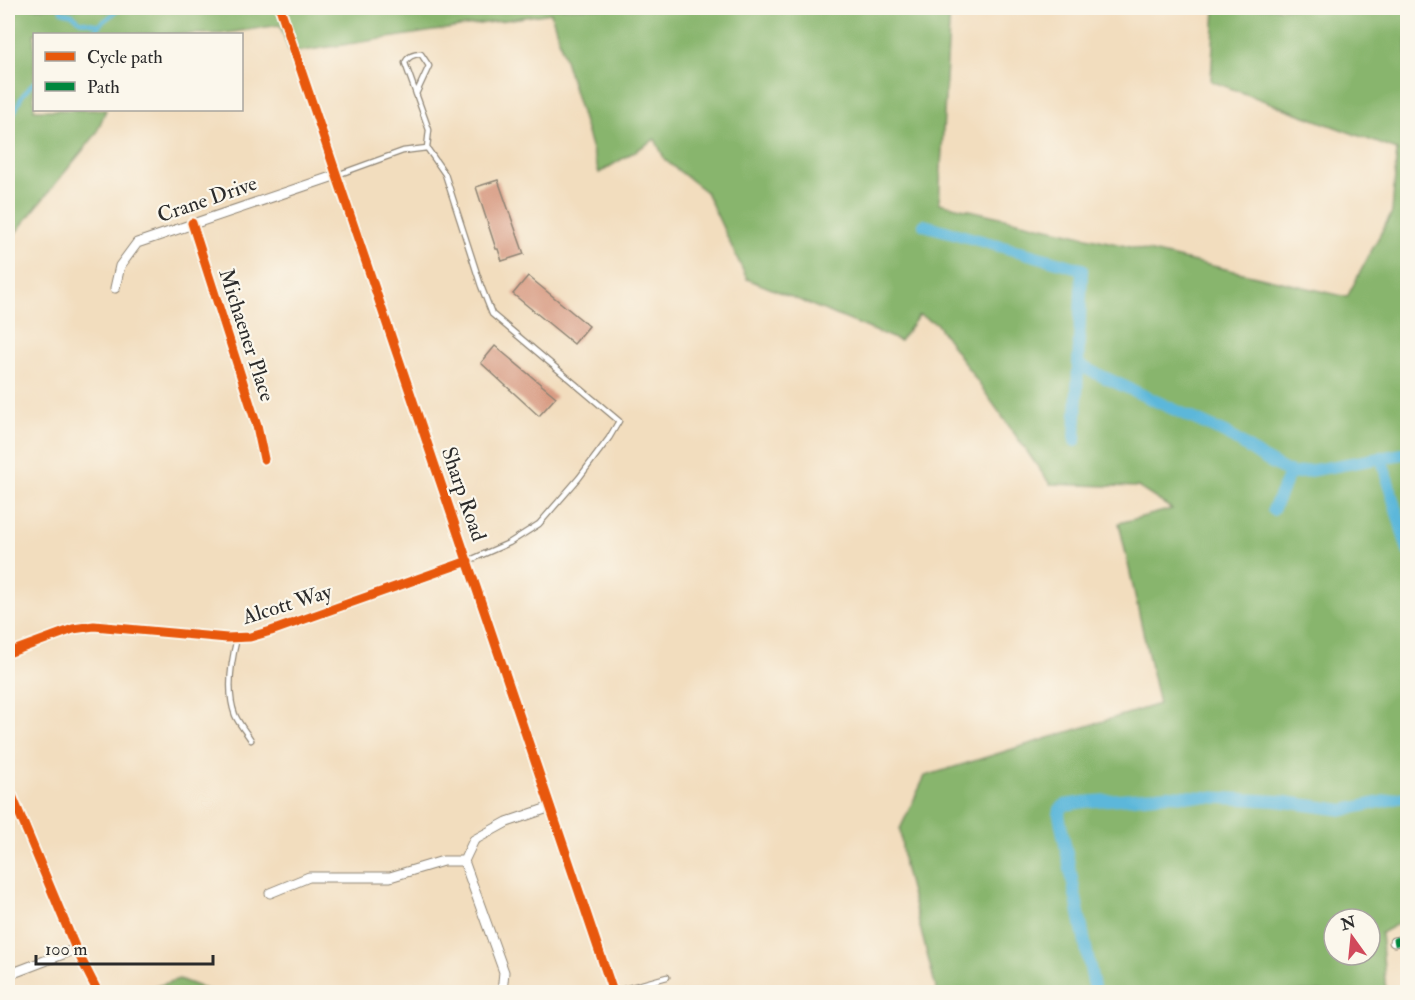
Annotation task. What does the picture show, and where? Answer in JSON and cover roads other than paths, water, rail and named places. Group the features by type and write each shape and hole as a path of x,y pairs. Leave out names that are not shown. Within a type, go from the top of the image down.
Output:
{"street":[{"name":"Sharp Road","path":"280,8 613,992"},
{"name":"Crane Drive","path":"115,288 120,266 137,243 337,175"},
{"name":"Michaener Place","path":"192,223 257,426 264,459"},
{"name":"Alcott Way","path":"8,653 73,629 94,626 237,638 250,637 468,561"},
{"path":"8,786 76,950 98,993"},
{"path":"502,993 504,972 464,861 474,840 507,822 551,807"},
{"path":"270,893 309,877 390,877 443,861 464,861"},
{"path":"1394,942 1407,939"},
{"path":"8,975 76,950"}],"lane":[{"path":"416,94 429,66 421,54 414,54 405,63 416,94 429,130 427,148 445,174 492,314 619,421 579,478 539,524 509,543 468,561"},
{"path":"337,175 403,151 427,148"},
{"path":"237,638 232,657 231,701 236,717 251,740"},
{"path":"613,992 667,977"}],"waterway":[{"path":"60,8 62,12 73,15 80,21 100,25"},
{"path":"94,33 100,24 121,8"},
{"path":"8,126 22,96 33,83"},
{"path":"924,225 1082,269 1075,441"},
{"path":"1078,365 1229,435 1292,474 1408,453"},
{"path":"1381,457 1408,551"},
{"path":"1273,510 1290,472"},
{"path":"1095,992 1059,815 1060,809 1065,805 1168,795 1278,801 1344,810 1408,796"}]}
